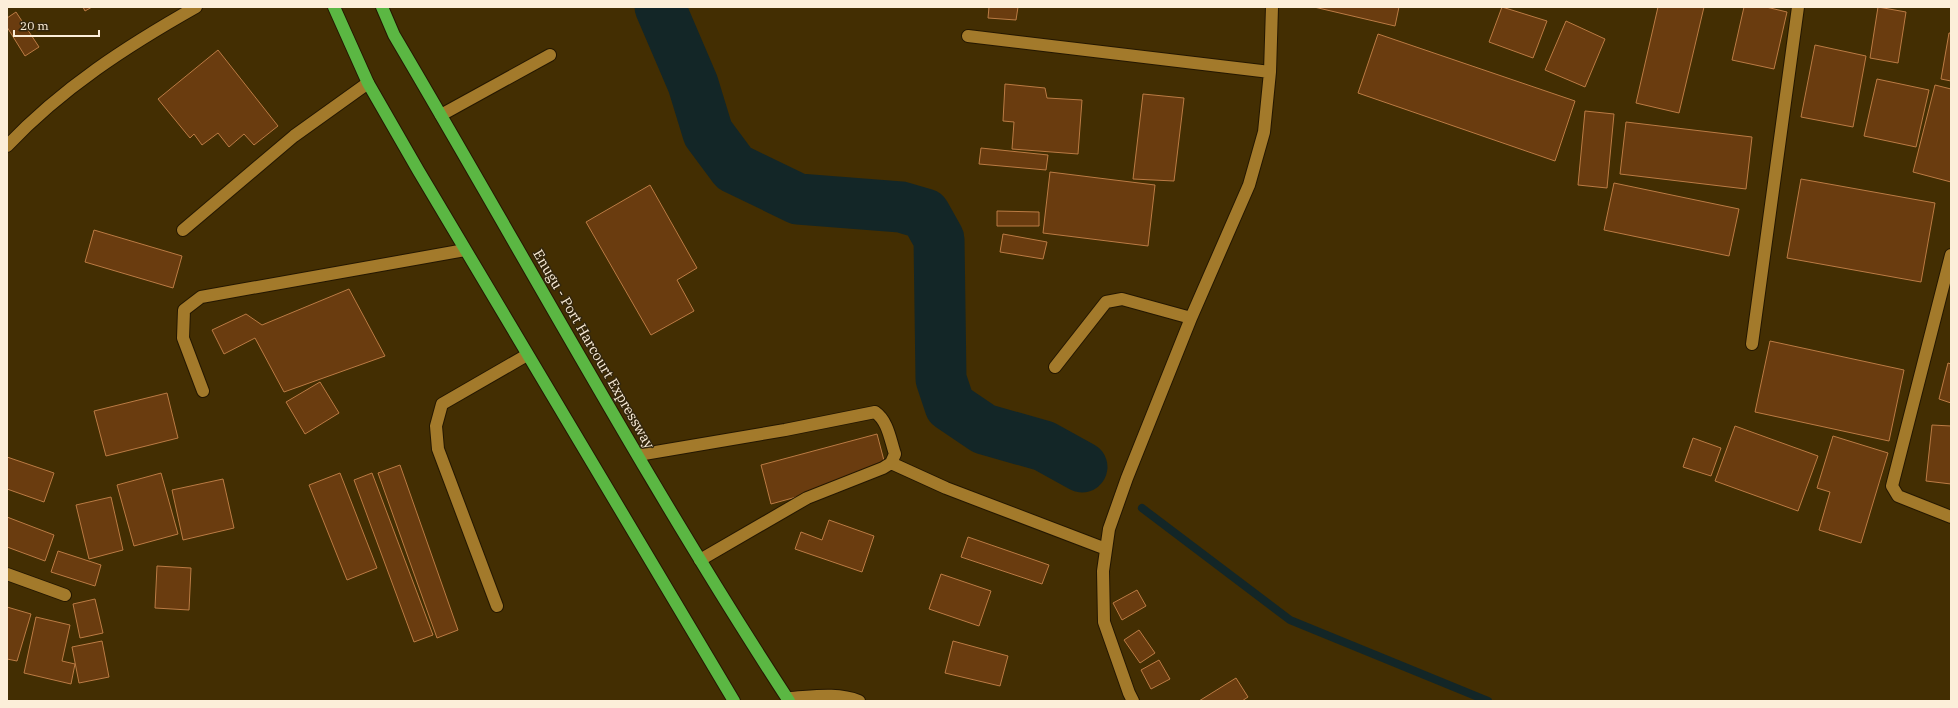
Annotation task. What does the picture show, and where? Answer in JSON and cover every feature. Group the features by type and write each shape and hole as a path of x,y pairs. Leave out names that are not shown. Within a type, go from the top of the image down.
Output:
{"highway":[{"path":"334,7 368,83 527,355 734,701"},
{"name":"Enugu - Port Harcourt Expressway","path":"382,7 394,35 638,455 733,615 788,700"}],"street":[{"path":"7,146 24,128 77,83 140,39 196,7"},
{"path":"1133,701 1128,693 1104,622 1103,571 1110,529 1127,478 1191,318 1249,185 1264,132 1270,72 1272,7"},
{"path":"1752,344 1798,7"},
{"path":"968,36 1270,72"},
{"path":"441,115 550,55"},
{"path":"183,230 294,136 368,83"},
{"path":"203,391 183,338 184,310 200,297 465,250"},
{"path":"1951,255 1892,486 1898,496 1951,517"},
{"path":"1055,367 1106,302 1122,299 1191,318"},
{"path":"497,606 438,449 436,426 442,404 527,355"},
{"path":"638,455 785,430 875,412 881,416 886,424 895,454 891,463 883,468 807,498 700,560"},
{"path":"891,463 946,488 1106,549"},
{"path":"7,574 65,595"},
{"path":"788,700 846,696 859,701"}],"building":[{"path":"83,7 92,7 85,11"},
{"path":"989,7 1018,7 1016,20 988,18"},
{"path":"1314,7 1399,7 1395,26"},
{"path":"1502,7 1547,21 1533,58 1489,42"},
{"path":"1658,7 1704,7 1679,113 1636,103"},
{"path":"1744,7 1766,7 1787,12 1774,69 1732,60"},
{"path":"1878,7 1906,12 1898,63 1870,58"},
{"path":"16,12 39,47 25,56 7,27 7,18"},
{"path":"1566,21 1605,39 1585,87 1545,70"},
{"path":"1949,33 1951,33 1951,81 1941,79"},
{"path":"1378,34 1575,101 1555,161 1358,93"},
{"path":"1815,45 1866,56 1853,127 1801,117"},
{"path":"218,50 278,126 254,145 244,134 229,147 218,133 202,145 194,134 190,138 158,99"},
{"path":"1877,79 1929,90 1916,147 1864,136"},
{"path":"1005,84 1045,88 1047,98 1082,100 1078,154 1012,149 1014,122 1003,121"},
{"path":"1935,85 1951,89 1951,182 1913,172"},
{"path":"1143,94 1184,98 1174,181 1133,179"},
{"path":"1585,111 1614,114 1607,188 1578,185"},
{"path":"1626,122 1752,137 1746,189 1620,174"},
{"path":"981,148 1048,155 1046,170 979,164"},
{"path":"1050,172 1155,185 1148,246 1043,233"},
{"path":"1801,179 1935,203 1921,282 1787,258"},
{"path":"1614,183 1739,209 1729,256 1604,230"},
{"path":"650,185 697,268 677,280 694,311 651,335 586,222"},
{"path":"997,211 1039,212 1039,226 997,226"},
{"path":"94,230 182,256 173,288 85,262"},
{"path":"1003,234 1047,242 1043,259 1000,252"},
{"path":"349,289 385,356 284,392 255,338 224,354 212,330 246,314 262,325"},
{"path":"1770,341 1904,370 1889,441 1755,412"},
{"path":"1948,363 1951,364 1951,403 1939,399"},
{"path":"320,382 339,413 305,434 286,402"},
{"path":"167,393 178,438 106,456 94,411"},
{"path":"1932,425 1951,426 1951,484 1926,481"},
{"path":"1735,426 1818,456 1798,511 1715,481"},
{"path":"877,434 887,472 771,504 761,465"},
{"path":"1833,436 1888,453 1861,543 1819,530 1830,492 1817,488"},
{"path":"1693,438 1721,448 1711,476 1683,467"},
{"path":"7,457 54,473 44,502 7,489"},
{"path":"400,465 458,630 437,638 378,473"},
{"path":"161,473 178,534 134,546 117,485"},
{"path":"340,473 377,568 347,580 309,485"},
{"path":"372,473 433,635 414,642 354,480"},
{"path":"223,479 234,528 183,540 172,490"},
{"path":"111,497 123,550 89,559 76,505"},
{"path":"7,517 54,535 45,561 7,547"},
{"path":"829,520 874,536 862,572 795,549 801,532 822,540"},
{"path":"968,537 1049,565 1042,584 961,557"},
{"path":"58,551 101,565 95,586 51,572"},
{"path":"157,566 191,568 189,610 155,608"},
{"path":"941,574 991,591 979,626 929,609"},
{"path":"1137,590 1146,606 1122,620 1113,603"},
{"path":"95,599 103,633 80,638 73,604"},
{"path":"7,607 31,614 17,661 7,659"},
{"path":"36,617 70,625 62,661 75,664 71,684 24,673"},
{"path":"1139,630 1155,653 1140,663 1124,640"},
{"path":"102,641 109,677 79,683 72,647"},
{"path":"953,641 1008,656 1000,686 945,673"},
{"path":"1159,660 1170,679 1151,689 1141,670"},
{"path":"1236,678 1248,697 1242,701 1199,701"}],"waterway":[{"path":"660,7 693,84 708,133 734,168 798,199 901,207 925,214 939,239 941,379 950,406 984,429 1044,446 1082,467"},
{"path":"1142,508 1290,620 1488,701"}]}
